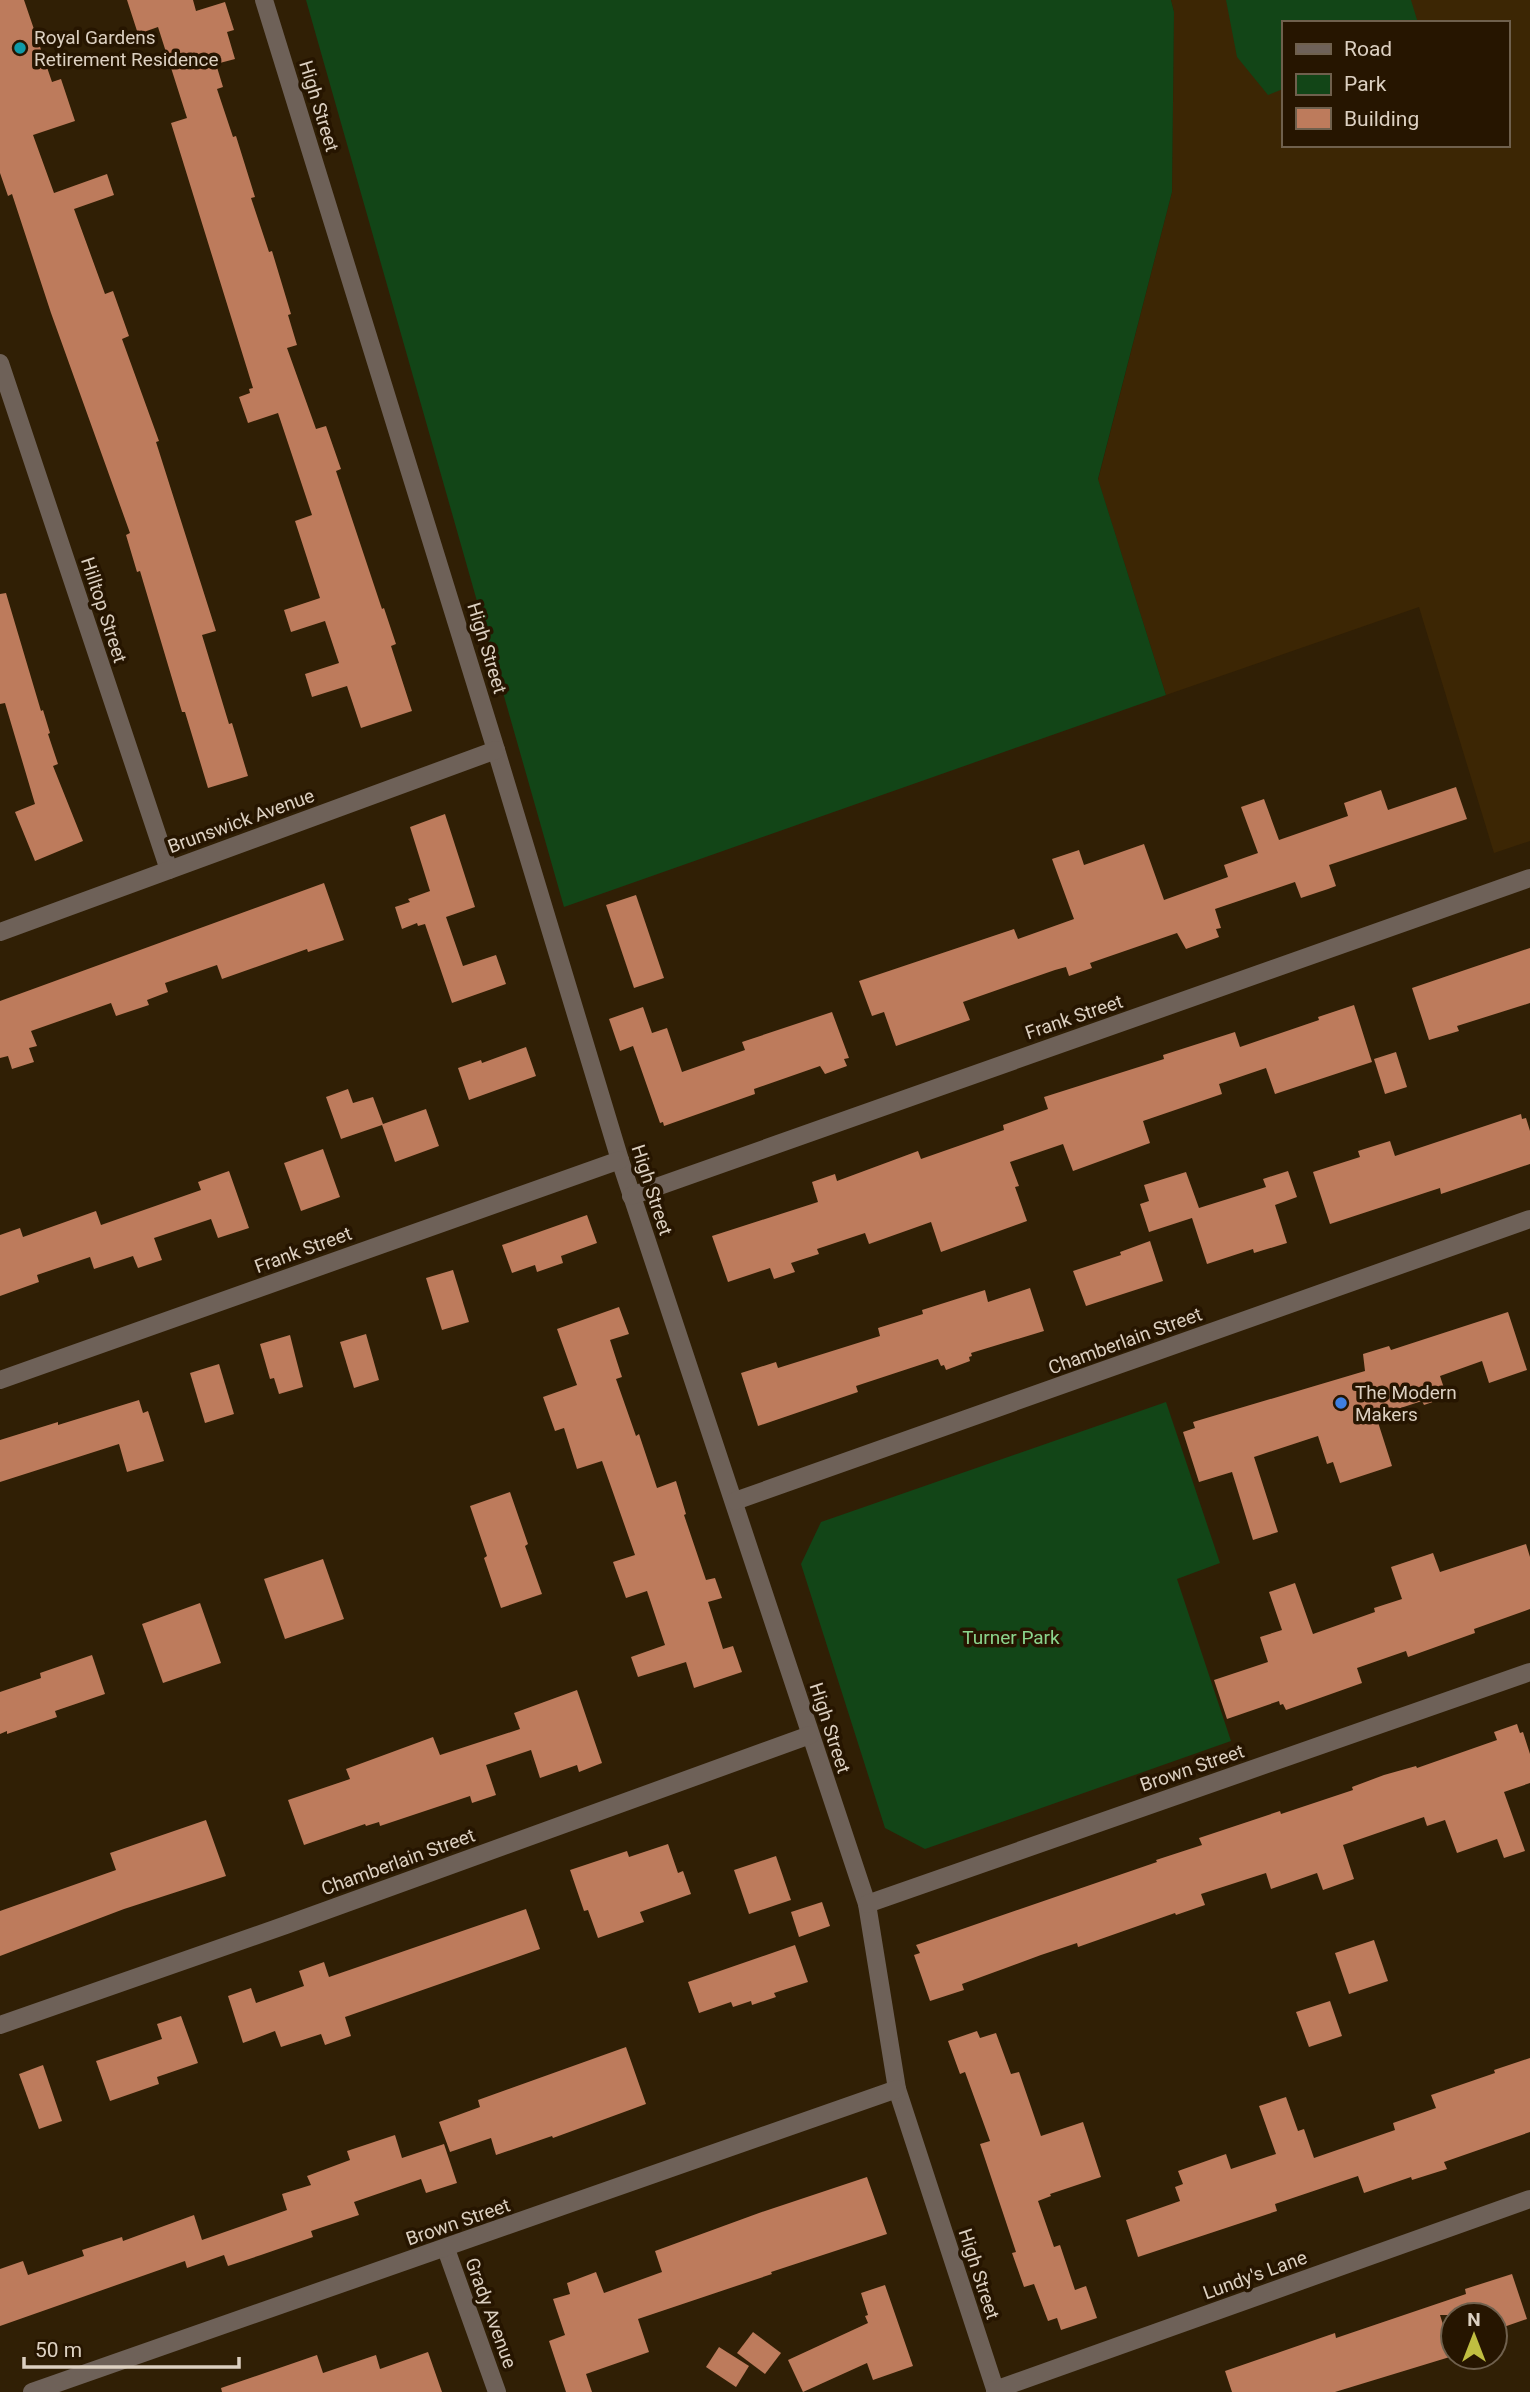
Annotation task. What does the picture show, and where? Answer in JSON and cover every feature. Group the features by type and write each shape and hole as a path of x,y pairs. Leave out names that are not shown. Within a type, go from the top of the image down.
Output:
{"street":[{"name":"High Street","path":"264,0 631,1196 735,1501 867,1904 897,2089 995,2391"},
{"name":"Hilltop Street","path":"0,363 169,870"},
{"name":"Brunswick Avenue","path":"0,932 496,750"},
{"name":"Frank Street","path":"631,1196 1530,878"},
{"name":"Frank Street","path":"0,1380 620,1160"},
{"name":"Chamberlain Street","path":"735,1501 1530,1219"},
{"name":"Brown Street","path":"867,1904 1530,1672"},
{"name":"Chamberlain Street","path":"0,2025 286,1926 810,1735"},
{"name":"Brown Street","path":"32,2392 897,2089"},
{"name":"Lundy's Lane","path":"995,2391 1530,2199"},
{"name":"Grady Avenue","path":"446,2249 497,2392"}],"shaded area":[{"path":"1171,0 1530,0 1530,841 1494,853 1419,607 1166,695 1098,480 1172,192 1174,12"}],"green space":[{"path":"306,0 1171,0 1174,12 1172,192 1098,479 1166,695 564,907"},
{"path":"1226,0 1411,0 1417,21 1282,21 1282,89 1268,95 1237,57"},
{"name":"Turner Park","path":"1166,1402 1220,1563 1177,1579 1231,1741 925,1849 885,1828 801,1564 821,1522"}],"building":[{"path":"0,0 24,0 52,82 61,79 75,121 33,135 54,193 107,174 114,195 74,209 105,294 113,291 129,336 122,339 159,441 156,442 216,631 202,635 248,776 208,788 140,571 137,572 126,535 130,533 51,313 12,194 8,196 0,173"},
{"path":"127,0 193,0 196,11 225,2 234,30 227,32 235,59 216,64 223,87 217,89 233,137 236,136 255,197 251,198 269,252 272,251 291,314 288,315 297,345 287,348 316,429 326,426 341,469 336,471 396,644 391,646 412,711 361,728 347,686 312,697 305,674 339,663 325,621 291,632 284,610 320,598 295,521 312,515 278,413 248,423 239,397 250,393 249,389 253,388 171,123 187,118 158,27 138,34"},
{"path":"6,593 50,733 48,734 58,764 53,766 83,841 35,861 15,812 35,804 5,703 0,704 0,594"},
{"path":"1456,787 1467,819 1329,865 1336,886 1301,898 1295,882 1215,909 1221,928 1216,929 1219,937 1186,949 1177,933 1090,963 1092,968 1069,976 1066,967 1055,970 963,1002 970,1020 896,1046 884,1012 872,1016 859,981 1014,929 1018,939 1074,919 1052,859 1079,850 1084,865 1144,844 1164,900 1228,877 1224,865 1258,853 1241,807 1264,799 1279,840 1348,816 1344,803 1381,790 1388,810"},
{"path":"445,814 475,907 446,917 463,966 496,955 506,984 452,1003 425,924 418,926 417,923 402,929 395,907 430,891 410,827"},
{"path":"324,883 344,940 308,952 307,949 222,979 217,965 165,983 168,992 147,1000 149,1005 116,1016 111,1003 31,1031 37,1046 29,1048 34,1062 12,1069 8,1056 0,1058 0,1001"},
{"path":"636,895 664,978 634,988 606,905"},
{"path":"1530,948 1530,1003 1457,1026 1459,1031 1429,1040 1412,988"},
{"path":"1354,1005 1372,1062 1275,1094 1266,1068 1219,1084 1222,1094 1143,1121 1150,1143 1073,1171 1063,1144 1010,1162 1019,1186 1015,1187 1027,1221 941,1252 931,1222 869,1244 865,1233 817,1249 819,1254 791,1263 795,1272 774,1279 770,1268 728,1282 712,1236 818,1202 812,1182 835,1174 837,1181 918,1151 921,1159 1004,1130 1003,1125 1048,1109 1044,1097 1164,1059 1163,1055 1235,1032 1240,1047"},
{"path":"643,1007 652,1033 667,1028 682,1072 745,1050 742,1042 832,1012 849,1058 844,1059 847,1066 825,1074 820,1066 754,1089 755,1094 664,1126 663,1122 660,1123 633,1046 620,1051 609,1019"},
{"path":"526,1047 536,1076 469,1100 458,1068 481,1060 482,1063"},
{"path":"1396,1052 1407,1087 1385,1094 1374,1059"},
{"path":"348,1089 353,1103 373,1097 383,1124 426,1109 439,1146 395,1162 382,1125 341,1139 326,1097"},
{"path":"1521,1114 1522,1119 1526,1118 1530,1131 1530,1164 1441,1194 1440,1188 1330,1224 1313,1172 1360,1157 1358,1151 1390,1141 1395,1156"},
{"path":"323,1149 340,1197 301,1211 284,1163"},
{"path":"229,1171 249,1228 218,1238 211,1219 154,1238 162,1260 138,1268 133,1256 94,1269 90,1257 37,1275 39,1282 0,1296 0,1235 20,1228 23,1237 96,1211 101,1225 201,1190 198,1182"},
{"path":"1288,1171 1297,1197 1275,1205 1287,1243 1254,1253 1253,1249 1207,1264 1192,1218 1149,1232 1140,1204 1149,1201 1144,1185 1186,1172 1199,1208 1266,1187 1263,1179"},
{"path":"587,1215 597,1243 561,1256 563,1263 537,1272 535,1265 512,1273 502,1245"},
{"path":"1150,1241 1163,1281 1086,1306 1073,1271 1121,1255 1120,1252"},
{"path":"453,1270 469,1322 442,1330 426,1278"},
{"path":"1030,1288 1044,1331 971,1353 970,1361 946,1370 938,1359 856,1386 858,1392 758,1426 741,1373 776,1362 778,1368 880,1336 878,1328 923,1314 922,1310 985,1290 988,1302"},
{"path":"619,1307 629,1334 610,1340 622,1377 616,1379 636,1436 639,1434 657,1488 676,1481 686,1514 684,1515 706,1580 715,1578 722,1598 708,1602 723,1649 733,1646 742,1672 694,1688 686,1662 638,1677 631,1657 665,1645 647,1591 626,1598 613,1562 635,1555 602,1461 577,1469 564,1428 555,1431 543,1397 577,1385 557,1329"},
{"path":"1508,1312 1527,1370 1489,1383 1482,1361 1440,1376 1447,1397 1424,1405 1422,1401 1376,1416 1392,1466 1340,1483 1333,1462 1327,1464 1318,1436 1254,1457 1278,1532 1253,1540 1232,1472 1199,1482 1183,1432 1195,1428 1193,1422 1365,1371 1363,1354 1389,1346 1391,1350"},
{"path":"366,1334 379,1380 354,1388 340,1342"},
{"path":"290,1335 303,1387 279,1394 274,1378 270,1379 260,1344"},
{"path":"219,1364 234,1414 205,1423 190,1373"},
{"path":"139,1400 143,1413 148,1411 164,1461 127,1472 119,1444 0,1482 0,1440"},
{"path":"510,1492 542,1594 501,1608 470,1506"},
{"path":"1526,1544 1530,1557 1530,1609 1474,1629 1475,1633 1408,1657 1406,1651 1357,1668 1362,1683 1286,1710 1279,1701 1227,1719 1214,1680 1268,1662 1260,1637 1282,1630 1269,1592 1295,1583 1313,1634 1375,1612 1374,1608 1402,1599 1391,1567 1433,1553 1440,1572"},
{"path":"323,1559 344,1619 285,1639 264,1579"},
{"path":"200,1603 221,1663 163,1683 142,1624"},
{"path":"92,1655 105,1694 55,1711 57,1717 0,1734 0,1692 41,1678 40,1673"},
{"path":"577,1690 602,1763 579,1772 577,1765 540,1778 531,1750 486,1765 496,1795 472,1803 470,1796 380,1826 379,1822 366,1826 365,1824 304,1845 288,1800 350,1779 346,1769 433,1737 440,1755 520,1729 514,1713"},
{"path":"1517,1724 1520,1733 1523,1732 1530,1754 1530,1783 1504,1792 1525,1851 1504,1858 1497,1839 1457,1853 1445,1820 1427,1826 1424,1817 1343,1845 1354,1879 1323,1890 1317,1873 1271,1889 1266,1873 1201,1894 1205,1905 1078,1947 1077,1943 1041,1955 962,1984 964,1990 930,2001 914,1955 920,1953 916,1945 1202,1845 1199,1838 1280,1811 1281,1814 1353,1790 1352,1787 1384,1775 1416,1766 1417,1768 1497,1740 1494,1732"},
{"path":"206,1820 226,1876 124,1909 0,1956 0,1911 116,1870 110,1853"},
{"path":"668,1844 678,1873 683,1871 691,1894 640,1912 644,1922 598,1938 588,1910 584,1911 570,1870 627,1851 629,1857"},
{"path":"776,1856 791,1900 749,1914 734,1870"},
{"path":"822,1902 830,1926 799,1937 791,1912"},
{"path":"526,1909 540,1949 345,2017 351,2036 325,2045 321,2034 281,2047 275,2031 243,2043 228,1996 251,1988 256,2003 304,1986 299,1971 324,1962 329,1977"},
{"path":"1374,1940 1388,1981 1349,1994 1335,1953"},
{"path":"795,1945 808,1982 774,1993 776,1997 752,2005 751,2001 733,2007 731,2002 699,2013 688,1982"},
{"path":"1330,2001 1342,2036 1309,2047 1296,2012"},
{"path":"181,2016 198,2063 157,2077 159,2084 110,2101 96,2061 162,2039 157,2024"},
{"path":"977,2031 980,2038 996,2033 1011,2074 1019,2072 1041,2136 1083,2122 1101,2177 1050,2194 1051,2196 1038,2201 1054,2247 1060,2245 1075,2290 1086,2286 1097,2318 1061,2330 1057,2318 1048,2321 1034,2284 1024,2287 1012,2253 1016,2252 980,2144 990,2141 965,2072 960,2074 948,2041"},
{"path":"626,2047 646,2104 553,2138 552,2136 496,2155 491,2138 450,2152 439,2122 480,2107 478,2100"},
{"path":"1530,2058 1530,2132 1444,2162 1447,2169 1412,2180 1411,2177 1364,2193 1358,2176 1275,2204 1277,2211 1138,2257 1126,2220 1180,2201 1175,2187 1183,2184 1178,2171 1226,2154 1231,2169 1276,2154 1259,2106 1286,2097 1298,2131 1304,2129 1314,2158 1395,2130 1393,2123 1436,2108 1431,2095"},
{"path":"43,2065 62,2121 39,2129 19,2074"},
{"path":"395,2135 402,2158 444,2144 457,2183 426,2193 421,2179 354,2202 359,2215 311,2231 313,2237 228,2266 224,2255 187,2268 185,2261 0,2326 0,2269 23,2261 28,2275 84,2256 82,2250 122,2237 123,2241 194,2215 202,2240 287,2210 282,2194 311,2185 307,2176 350,2160 347,2151"},
{"path":"867,2177 887,2234 638,2319 649,2352 586,2374 592,2392 566,2392 549,2341 565,2335 553,2299 570,2294 567,2283 596,2272 604,2293 662,2272 655,2251"},
{"path":"1512,2274 1527,2319 1509,2325 1509,2301 1445,2301 1466,2294 1465,2289"},
{"path":"885,2285 913,2366 873,2380 867,2363 803,2392 788,2360 868,2323 861,2293"},
{"path":"1439,2303 1439,2360 1335,2392 1232,2392 1225,2371 1335,2333 1336,2338"},
{"path":"753,2332 781,2353 765,2374 737,2353"},
{"path":"719,2347 749,2366 736,2387 706,2367"},
{"path":"428,2352 442,2392 222,2392 221,2388 317,2355 323,2373 376,2355 380,2369"}],"place":[{"name":"Royal Gardens Retirement Residence","path":"20,48"},
{"name":"The Modern Makers","path":"1341,1403"}]}
